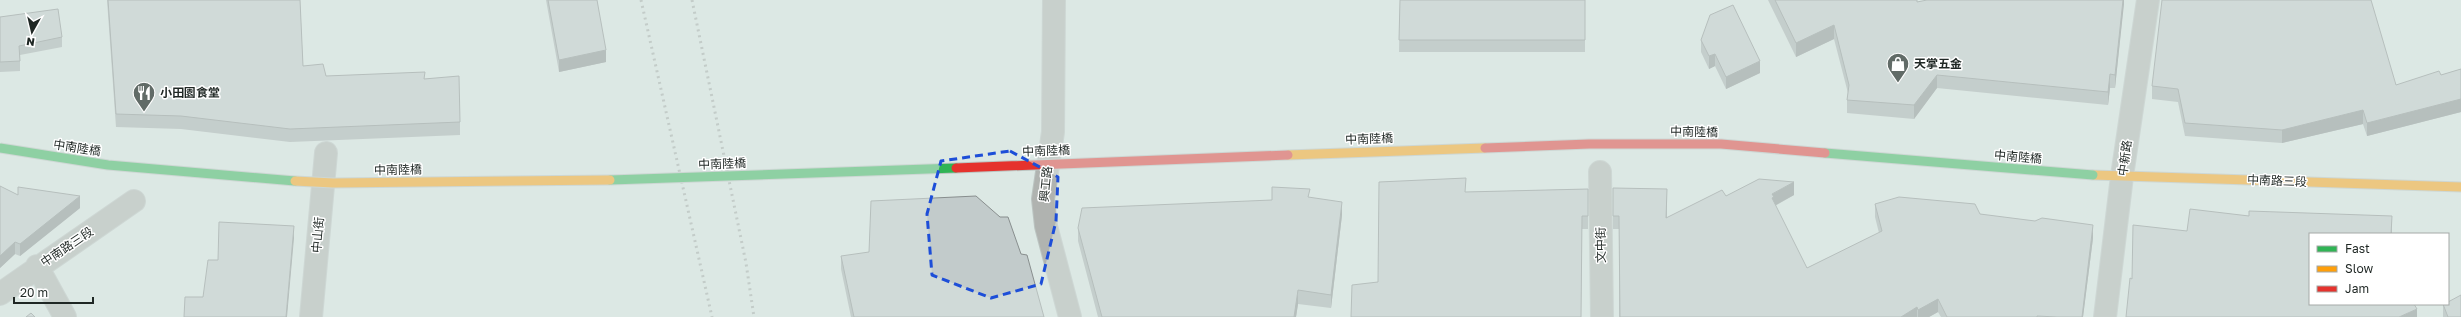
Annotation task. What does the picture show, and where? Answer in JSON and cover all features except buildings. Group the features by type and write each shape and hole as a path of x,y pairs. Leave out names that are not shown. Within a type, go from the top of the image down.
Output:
{"main road":[{"name":"中南陸橋","path":"0,148 108,165 253,179 333,183 634,180 1590,144 1721,144 2093,175"},
{"name":"中南路三段","path":"2093,175 2461,187"}],"street":[{"name":"興工路","path":"1054,0 1053,132 1043,199 1046,226 1070,317"},
{"name":"中新路","path":"2105,317 2122,176 2148,0"},
{"name":"中山街","path":"311,317 326,154"},
{"name":"文中街","path":"1600,172 1602,317"},
{"name":"中南路三段","path":"0,294 37,266 134,201"},
{"path":"37,266 65,317"}],"highlighted area":[{"path":"1010,151 1058,177 1056,221 1041,284 991,298 932,275 927,214 941,161"}],"railway":[{"path":"641,0 712,317"},
{"path":"692,0 746,263 754,317"}],"traffic: slow":[{"path":"1288,155 1485,148"},
{"path":"2093,175 2461,187"},
{"path":"295,181 333,183 610,180"}],"traffic: fast":[{"path":"0,148 108,165 295,181"},
{"path":"1825,153 2093,175"},
{"path":"610,180 956,168"}],"traffic: jam":[{"path":"1485,148 1589,144 1721,144 1825,153"},
{"path":"956,168 1288,155"}],"place":[{"name":"天掌五金","path":"1898,84"},
{"name":"小田園食堂","path":"144,112"}]}
